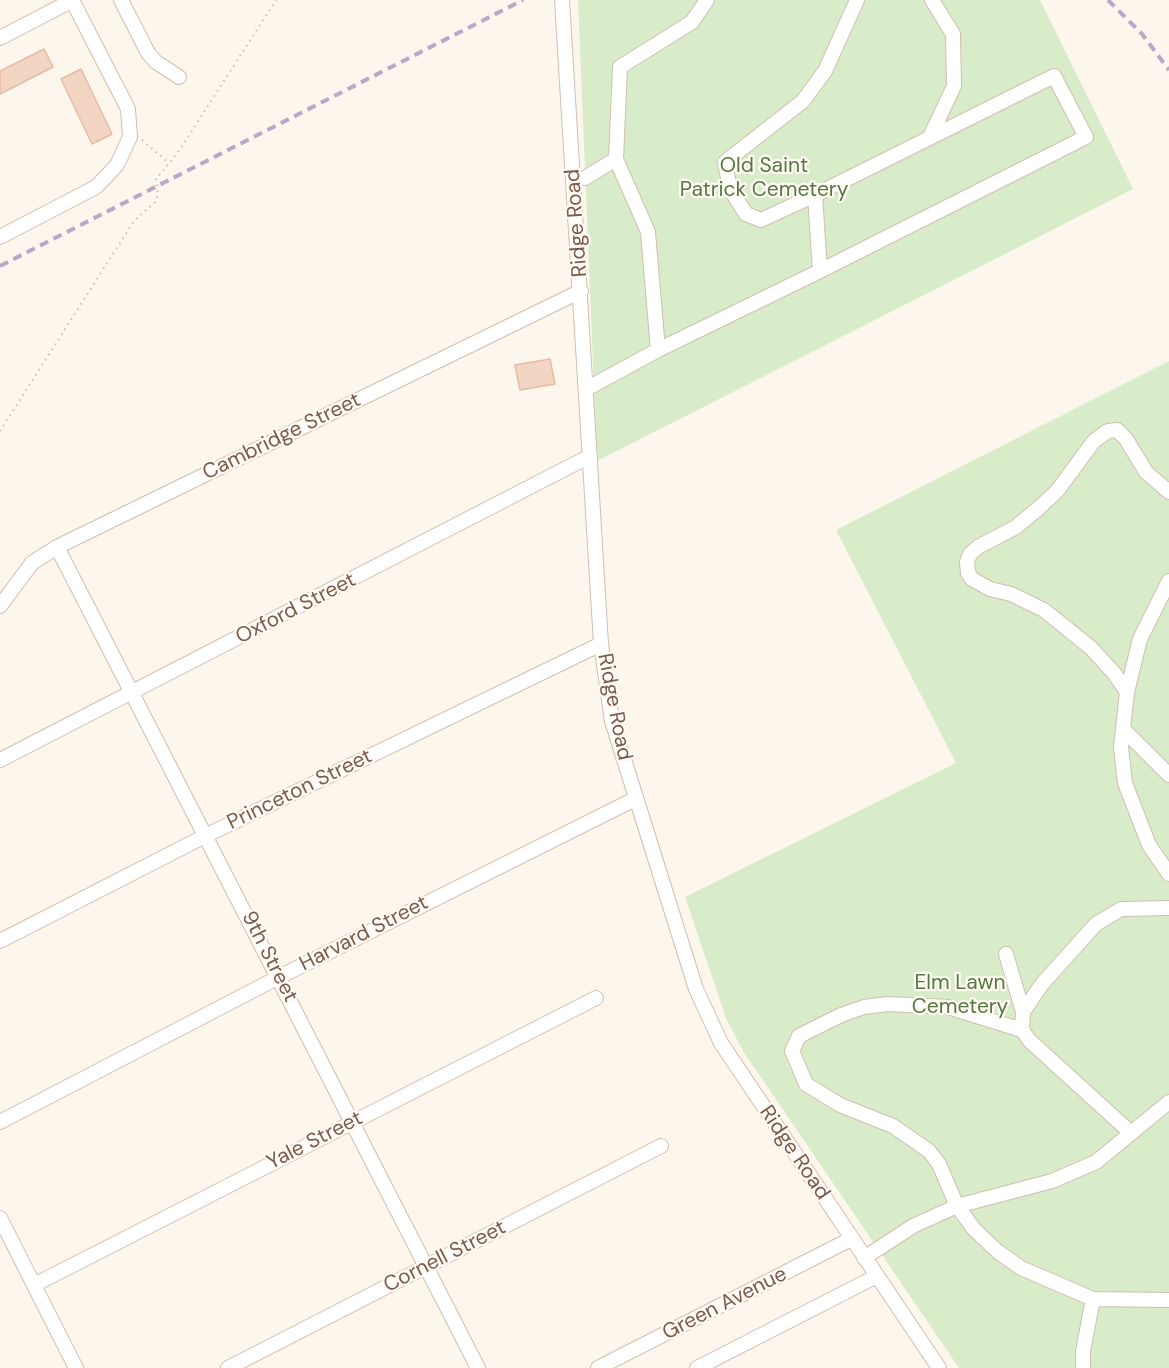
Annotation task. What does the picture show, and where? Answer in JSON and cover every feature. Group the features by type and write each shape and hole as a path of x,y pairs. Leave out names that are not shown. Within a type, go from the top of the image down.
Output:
{"street":[{"path":"0,38 73,0 128,109 136,138 117,165 96,188 0,237"},
{"path":"121,0 148,53 156,62 179,77"},
{"name":"Ridge Road","path":"562,0 601,644 612,721 696,989 717,1035 939,1368"},
{"path":"658,350 648,232 616,159 620,67 692,22 707,0"},
{"path":"586,389 658,350 1086,138 1054,76 761,220 746,214 730,189 726,162 803,101 825,71 857,0"},
{"path":"930,137 954,86 953,34 932,0"},
{"path":"585,178 616,159"},
{"path":"815,195 820,271"},
{"name":"Cambridge Street","path":"0,606 32,563 57,547 581,291"},
{"path":"1127,692 1114,673 1091,648 1044,610 1011,594 990,589 972,579 968,573 967,562 970,554 978,547 1016,527 1040,507 1057,491 1094,441 1108,431 1117,430 1126,439 1146,472 1169,492"},
{"name":"Oxford Street","path":"0,760 590,456"},
{"name":"9th Street","path":"57,547 207,835 478,1368"},
{"path":"1169,581 1140,639 1127,692 1121,747 1125,783 1149,845 1169,874"},
{"name":"Princeton Street","path":"0,941 207,835 601,644"},
{"path":"1123,729 1169,775"},
{"name":"Harvard Street","path":"0,1122 279,977 635,799"},
{"path":"1023,1012 1042,984 1096,924 1121,909 1169,908"},
{"path":"1006,954 1023,1012 1022,1030"},
{"name":"Yale Street","path":"34,1285 597,998"},
{"path":"1130,1132 1030,1041 1022,1030 948,1007 888,1004 853,1011 799,1036 792,1051 806,1084 840,1105 893,1126 929,1151 939,1164 957,1206 974,1229 1021,1268 1093,1299 1169,1300"},
{"path":"864,1257 913,1226 957,1206 1052,1181 1096,1162 1169,1102"},
{"name":"Cornell Street","path":"228,1368 661,1146"},
{"path":"0,1218 76,1368"},
{"name":"Green Avenue","path":"598,1368 852,1239"},
{"path":"697,1368 864,1285 877,1276"},
{"path":"1083,1368 1083,1351 1093,1299"}],"path":[{"path":"0,431 134,222 155,202 158,195 156,179 169,163 276,0"},
{"path":"136,138 169,163"}],"green space":[{"name":"Old Saint Patrick Cemetery","path":"578,0 1040,0 1133,189 597,461"},
{"name":"Elm Lawn Cemetery","path":"1169,361 1169,1368 959,1368 743,1051 726,1018 685,897 956,763 836,530"}],"building":[{"path":"44,49 53,67 0,94 0,71"},
{"path":"81,69 112,134 92,144 61,79"},
{"path":"550,359 555,384 520,390 515,365"}],"railway":[{"path":"0,266 523,0"},
{"path":"1108,0 1142,34 1169,70"}]}
